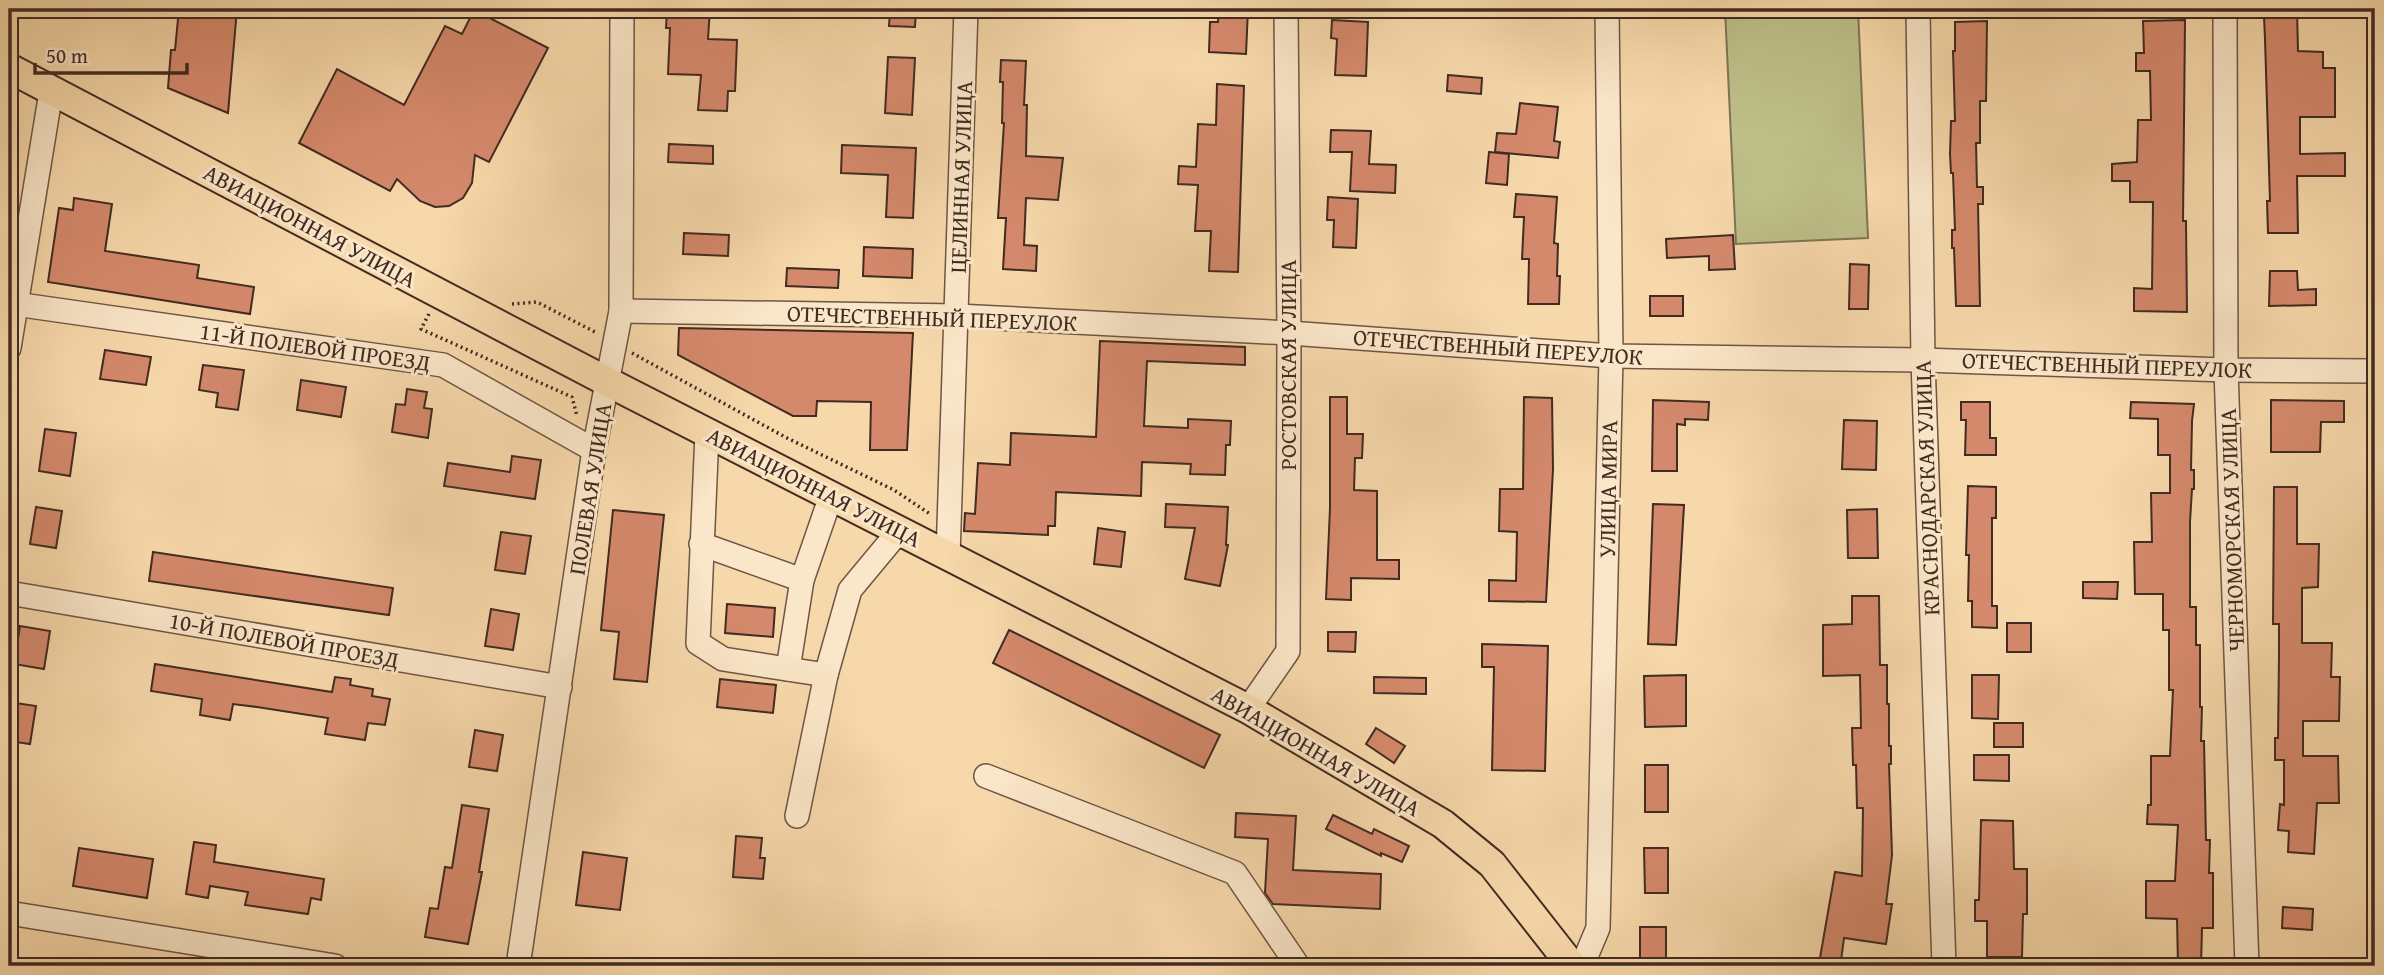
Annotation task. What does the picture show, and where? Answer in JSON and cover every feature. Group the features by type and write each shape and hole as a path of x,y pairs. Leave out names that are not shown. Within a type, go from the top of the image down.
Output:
{"main road":[{"name":"АВИАЦИОННАЯ УЛИЦА","path":"9,68 608,382 1248,709 1443,824 1492,864 1572,966"}],"street":[{"name":"ПОЛЕВАЯ УЛИЦА","path":"518,966 560,687 587,446 608,382 621,311 622,9"},
{"name":"ЦЕЛИННАЯ УЛИЦА","path":"948,556 966,9"},
{"name":"РОСТОВСКАЯ УЛИЦА","path":"1248,709 1288,651 1286,9"},
{"name":"УЛИЦА МИРА","path":"1582,966 1598,928 1611,356 1607,9"},
{"name":"КРАСНОДАРСКАЯ УЛИЦА","path":"1918,9 1923,359 1944,966"},
{"name":"ЧЕРНОМОРСКАЯ УЛИЦА","path":"2225,9 2226,370 2247,966"},
{"path":"9,348 51,92"},
{"name":"11-Й ПОЛЕВОЙ ПРОЕЗД","path":"15,304 443,365 587,446"},
{"name":"ОТЕЧЕСТВЕННЫЙ ПЕРЕУЛОК","path":"621,311 957,316 1289,334 1611,356 1923,359 2226,370 2375,371"},
{"path":"707,433 698,643 723,659 826,675"},
{"path":"788,669 802,580 831,496"},
{"path":"797,816 826,675 850,590 899,531"},
{"path":"701,544 802,580"},
{"name":"10-Й ПОЛЕВОЙ ПРОЕЗД","path":"9,593 560,687"},
{"path":"986,776 1235,873 1298,966"},
{"path":"9,913 335,966"}],"path":[{"path":"440,294 421,329 572,397 587,446"},
{"path":"506,304 537,302 785,437 894,490 949,527"}],"green space":[{"path":"1725,9 1858,9 1868,238 1736,244"}],"building":[{"path":"179,9 237,9 228,113 168,88 171,50 175,50"},
{"path":"667,9 710,9 708,39 737,40 735,91 728,91 727,111 698,110 701,75 668,74 670,28 666,28"},
{"path":"890,9 916,10 915,27 889,26"},
{"path":"1219,9 1248,9 1246,54 1209,52 1210,22 1218,22"},
{"path":"2267,9 2297,9 2298,51 2323,52 2323,68 2335,68 2335,117 2300,117 2300,154 2345,153 2345,176 2297,176 2298,233 2268,233 2267,201 2270,201 2264,16 2267,16"},
{"path":"474,10 548,48 489,162 475,155 472,183 463,198 449,206 435,207 420,201 397,179 390,191 299,143 337,69 404,105 445,26 462,34"},
{"path":"1332,20 1368,22 1366,76 1335,75 1337,39 1331,38"},
{"path":"2185,20 2183,221 2186,221 2187,312 2134,311 2134,288 2152,289 2153,202 2130,202 2130,181 2112,181 2112,164 2137,162 2138,120 2151,120 2150,71 2136,71 2136,53 2144,53 2143,21"},
{"path":"1987,21 1986,101 1980,101 1980,143 1976,143 1977,187 1983,187 1983,204 1978,204 1980,306 1956,306 1952,248 1952,230 1955,230 1953,173 1950,154 1951,121 1955,121 1955,22"},
{"path":"888,57 915,58 912,115 885,113"},
{"path":"1001,60 1026,61 1026,156 1063,158 1058,200 1026,198 1024,245 1037,246 1036,271 1003,269 1006,218 998,218 1004,123"},
{"path":"1448,75 1482,78 1481,94 1447,91"},
{"path":"1217,84 1244,86 1238,272 1209,271 1211,231 1195,231 1198,185 1178,184 1179,166 1196,167 1198,124 1216,125"},
{"path":"1520,103 1558,107 1554,141 1560,142 1558,158 1495,152 1497,133 1516,134"},
{"path":"1331,130 1371,131 1369,164 1396,165 1395,193 1350,191 1352,152 1330,152"},
{"path":"669,144 713,146 713,164 668,162"},
{"path":"842,145 916,148 913,218 886,217 888,175 841,173"},
{"path":"1489,152 1509,154 1507,185 1486,183"},
{"path":"1516,194 1557,197 1554,243 1558,244 1559,304 1528,304 1529,259 1522,259 1524,217 1514,217"},
{"path":"1328,197 1358,199 1356,248 1333,247 1334,220 1327,220"},
{"path":"74,198 112,204 105,251 199,265 197,278 254,287 250,314 48,282 59,208 73,210"},
{"path":"684,233 729,235 728,256 683,254"},
{"path":"1733,235 1735,269 1709,270 1709,256 1667,258 1666,239"},
{"path":"864,247 913,249 912,278 863,276"},
{"path":"1850,264 1869,265 1868,309 1849,309"},
{"path":"787,268 839,270 838,288 786,286"},
{"path":"2270,271 2297,271 2298,290 2316,289 2316,305 2269,306"},
{"path":"1650,296 1683,296 1683,316 1650,316"},
{"path":"679,328 913,333 907,450 870,450 871,402 817,401 816,416 793,416 678,355"},
{"path":"1100,341 1245,347 1245,365 1147,361 1144,426 1188,428 1188,419 1231,421 1230,445 1226,445 1225,475 1190,474 1191,464 1142,462 1141,496 1056,492 1055,526 1048,526 1048,535 964,531 965,513 975,514 978,463 1010,465 1011,433 1096,437"},
{"path":"105,350 151,357 146,385 100,379"},
{"path":"203,365 244,370 238,410 216,407 218,393 199,390"},
{"path":"301,380 346,387 341,417 297,410"},
{"path":"407,389 427,392 424,408 432,409 428,438 392,432 396,404 405,405"},
{"path":"1330,397 1347,397 1347,434 1363,434 1362,458 1355,458 1354,490 1377,491 1377,560 1399,560 1399,579 1351,578 1351,600 1326,599 1330,508"},
{"path":"1524,397 1552,398 1553,469 1546,602 1489,601 1489,580 1516,581 1517,532 1499,531 1500,489 1523,489"},
{"path":"1653,400 1709,402 1708,420 1685,419 1685,425 1677,424 1677,471 1652,471"},
{"path":"2271,400 2344,401 2344,422 2321,422 2320,452 2271,452"},
{"path":"1961,402 1990,402 1990,438 1996,438 1996,455 1965,455 1966,420 1961,420"},
{"path":"2131,402 2194,404 2190,607 2196,607 2196,645 2200,645 2206,840 2210,840 2209,873 2213,873 2213,928 2202,928 2201,966 2178,966 2177,919 2146,918 2146,881 2175,881 2178,825 2147,824 2148,805 2151,805 2151,756 2170,756 2173,690 2169,690 2169,630 2163,630 2163,594 2135,594 2134,542 2152,542 2151,493 2170,493 2170,455 2158,455 2158,419 2130,418"},
{"path":"1844,420 1877,421 1876,470 1842,469"},
{"path":"45,429 76,433 70,476 39,471"},
{"path":"512,456 541,460 535,499 444,486 448,463 510,472"},
{"path":"1968,486 1996,487 1996,518 1992,518 1992,606 1997,606 1997,628 1972,627 1972,601 1968,601 1969,555 1966,555"},
{"path":"2274,487 2297,487 2297,544 2319,544 2318,587 2302,588 2302,643 2332,643 2331,677 2340,677 2339,721 2303,721 2303,756 2338,756 2339,803 2317,803 2314,854 2288,852 2289,831 2278,830 2280,804 2284,805 2284,760 2275,760 2275,738 2278,738 2279,624 2273,624"},
{"path":"1166,504 1228,507 1228,545 1220,586 1185,579 1195,528 1165,527"},
{"path":"1653,504 1684,505 1676,645 1648,644"},
{"path":"36,507 62,511 56,548 30,544"},
{"path":"1877,509 1878,558 1848,558 1847,510"},
{"path":"613,510 664,515 647,682 614,679 619,632 601,630"},
{"path":"1098,528 1125,532 1121,567 1094,564"},
{"path":"501,532 531,536 525,574 495,570"},
{"path":"153,552 393,588 389,615 149,581"},
{"path":"2083,582 2118,582 2117,599 2083,598"},
{"path":"1852,596 1879,596 1880,665 1887,665 1891,746 1889,764 1892,855 1886,904 1892,904 1886,944 1844,938 1841,961 1820,958 1835,872 1862,876 1863,808 1857,808 1852,728 1861,728 1860,675 1823,676 1823,625 1852,624"},
{"path":"727,604 775,608 773,637 725,633"},
{"path":"491,609 519,614 513,650 485,646"},
{"path":"2007,623 2031,623 2031,652 2007,652"},
{"path":"20,626 50,631 44,669 14,664"},
{"path":"1009,630 1220,735 1204,768 993,663"},
{"path":"1328,632 1356,632 1355,652 1328,651"},
{"path":"1482,644 1548,646 1545,771 1492,770 1494,667 1482,667"},
{"path":"155,664 332,692 335,677 351,679 350,685 373,689 372,696 390,699 385,725 368,723 365,740 325,734 328,718 257,707 233,704 230,720 200,715 202,699 151,691"},
{"path":"1686,675 1686,726 1645,727 1644,676"},
{"path":"1972,675 1999,675 1998,719 1972,718"},
{"path":"1374,677 1426,678 1426,694 1374,693"},
{"path":"720,679 776,685 773,713 717,707"},
{"path":"9,702 36,706 30,744 9,741"},
{"path":"1994,723 2023,723 2023,747 1994,747"},
{"path":"1376,728 1405,746 1394,763 1366,744"},
{"path":"475,730 503,735 497,771 469,767"},
{"path":"1974,755 2009,755 2009,781 1974,780"},
{"path":"1645,765 1668,765 1668,812 1645,812"},
{"path":"462,805 489,809 479,872 482,872 468,944 425,937 430,908 438,909 445,867 452,868"},
{"path":"1236,813 1296,816 1293,870 1381,874 1380,909 1273,904 1265,893 1268,839 1235,837"},
{"path":"1333,815 1372,834 1374,829 1409,846 1402,862 1381,853 1381,856 1326,829"},
{"path":"1981,820 2013,821 2014,869 2027,869 2027,914 2023,914 2022,957 1987,957 1987,921 1975,921 1975,900 1979,900"},
{"path":"736,836 762,838 760,858 765,858 763,879 733,877"},
{"path":"194,842 216,845 214,862 324,879 321,900 311,898 308,914 245,905 248,892 210,886 208,898 186,894"},
{"path":"79,848 153,859 147,898 73,886"},
{"path":"1644,848 1668,848 1668,893 1645,893"},
{"path":"583,852 627,858 620,910 576,905"},
{"path":"2283,907 2313,909 2312,930 2282,928"},
{"path":"1640,927 1666,927 1666,966 1640,966"}]}
